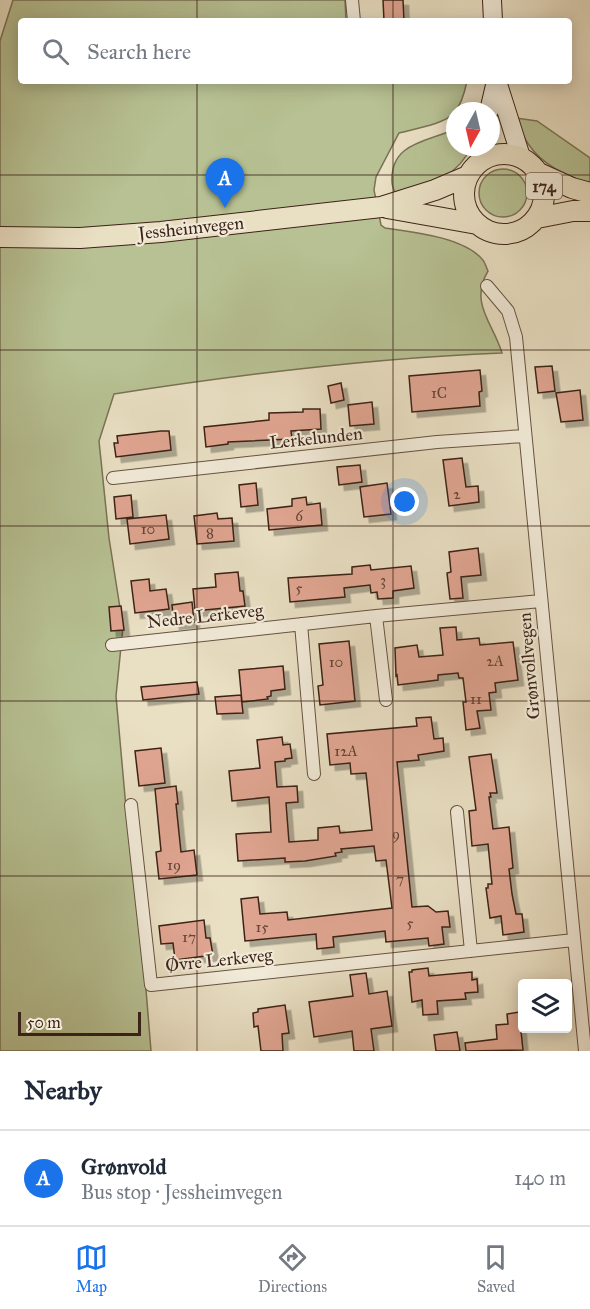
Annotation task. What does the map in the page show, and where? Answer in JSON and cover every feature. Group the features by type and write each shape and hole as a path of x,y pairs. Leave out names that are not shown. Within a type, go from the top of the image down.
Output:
{"main road":[{"path":"492,0 493,18"},
{"path":"491,102 496,84"},
{"path":"498,84 521,157"},
{"name":"174","path":"500,154 521,157 539,173 545,196 537,218"},
{"name":"174","path":"468,176 481,156"},
{"name":"174","path":"539,173 572,188 590,193"},
{"path":"468,176 464,188 464,201 469,214 477,224"},
{"name":"Jessheimvegen","path":"0,237 80,238 161,232 381,207 435,190 468,176"},
{"name":"Jessheimvegen","path":"381,207 477,224"},
{"name":"174","path":"477,224 497,234 508,234 519,231 537,218 573,211 590,211"}],"street":[{"path":"352,0 354,18"},
{"name":"Grønvollvegen","path":"487,286 503,303 512,320 518,357 585,1051"},
{"name":"Lerkelunden","path":"113,478 437,442 524,436"},
{"name":"Nedre Lerkeveg","path":"112,645 376,616 541,601"},
{"path":"376,616 386,700"},
{"path":"301,624 314,774"},
{"name":"Øvre Lerkeveg","path":"131,805 151,985 574,940"},
{"path":"457,812 471,951"}],"green space":[{"path":"13,0 345,0 346,18 18,18 18,84 466,84 461,102 446,102 446,119 399,133 376,177 374,190 381,225 385,228 423,234 463,245 483,260 488,271 481,293 484,313 502,353 307,368 114,394 99,441 109,538 123,627 116,696 127,819 140,916 151,1051 0,1051 0,41"},
{"path":"516,118 537,121 590,158 590,184 564,173 541,159 527,142"},
{"path":"446,132 446,156 466,156 449,174 429,184 395,195 392,184 393,169 397,159 404,151"},
{"path":"498,169 508,169 520,176 527,188 527,198 520,210 508,217 498,217 483,206 479,198 479,188 490,173"}],"building":[{"path":"383,0 403,0 404,18 384,18"},
{"path":"552,366 555,391 538,393 535,367"},
{"path":"480,370 482,391 479,392 480,406 412,412 409,376"},
{"path":"341,383 344,400 331,403 328,386"},
{"path":"580,390 583,420 561,422 556,393"},
{"path":"372,402 374,424 350,426 348,405"},
{"path":"303,409 320,409 321,429 291,431 292,439 228,442 228,444 206,447 204,427 269,420 269,413 303,412"},
{"path":"169,431 171,450 116,457 114,443 118,443 117,436"},
{"path":"462,458 466,487 478,486 479,502 449,506 443,460"},
{"path":"360,465 362,482 339,485 337,467"},
{"path":"256,483 258,505 241,507 239,485"},
{"path":"387,483 391,514 364,517 360,487"},
{"path":"131,495 133,517 116,519 114,497"},
{"path":"306,497 307,505 320,503 322,525 269,530 267,509 292,506 292,499"},
{"path":"217,513 218,519 232,518 234,541 197,544 194,516"},
{"path":"166,515 169,539 130,544 127,519"},
{"path":"478,548 481,575 461,577 463,598 450,599 447,573 451,572 449,552"},
{"path":"370,565 371,570 411,566 414,588 393,591 393,598 378,599 377,592 371,593 370,585 344,588 345,597 290,602 288,578 352,574 352,567"},
{"path":"238,572 240,591 243,591 245,606 195,611 193,589 216,587 215,574"},
{"path":"149,579 150,591 166,589 169,609 135,613 131,581"},
{"path":"192,602 194,622 174,624 172,605"},
{"path":"121,606 124,630 111,631 109,607"},
{"path":"456,627 457,640 479,638 480,645 513,642 518,680 495,683 496,692 489,693 491,710 477,711 480,728 466,730 463,678 459,678 458,673 438,675 438,680 398,685 395,648 417,645 419,657 443,655 440,628"},
{"path":"349,641 355,701 320,705 318,686 323,685 319,644"},
{"path":"283,666 285,689 271,691 268,699 242,702 239,670"},
{"path":"197,682 199,694 143,700 141,687"},
{"path":"241,695 243,713 217,714 215,697"},
{"path":"431,717 434,739 443,738 444,751 418,755 419,760 397,762 412,907 428,906 436,912 448,911 450,927 442,927 444,944 429,946 428,938 386,942 385,931 333,937 334,947 317,949 316,934 245,941 241,899 258,897 260,914 287,912 288,920 392,908 386,860 376,861 374,846 341,849 342,852 335,853 336,856 305,861 285,862 285,858 238,861 236,834 271,832 269,797 232,801 229,771 260,768 257,740 282,737 283,745 290,744 292,758 275,762 277,787 297,786 298,802 286,803 289,842 318,840 318,828 339,826 340,833 372,830 366,773 351,774 350,763 330,765 327,734 417,726 416,718"},
{"path":"161,748 165,783 139,786 135,751"},
{"path":"491,754 497,793 490,793 491,797 489,797 493,829 509,827 513,868 509,869 512,894 516,914 522,914 524,932 503,935 501,916 490,918 486,888 488,884 492,884 488,844 472,846 469,811 476,810 469,757"},
{"path":"176,786 181,852 194,850 197,875 159,879 156,852 161,851 155,789"},
{"path":"204,920 206,938 210,938 213,955 175,960 173,943 161,944 159,926"},
{"path":"428,968 429,976 472,972 472,980 477,979 478,992 465,993 466,999 437,1001 438,1014 423,1015 422,1000 412,1002 409,972"},
{"path":"366,973 369,994 387,991 392,1026 371,1029 374,1051 354,1051 352,1031 314,1037 309,1002 353,996 350,975"},
{"path":"285,1005 289,1033 282,1034 283,1051 261,1051 258,1026 254,1027 253,1013 258,1012 258,1009"},
{"path":"518,1012 518,1033 521,1033 523,1050 466,1051 465,1043 497,1039 496,1025 508,1024 507,1014"},
{"path":"457,1032 460,1051 436,1051 434,1035"}],"place":[{"name":"Grønvold","path":"225,208"}]}
